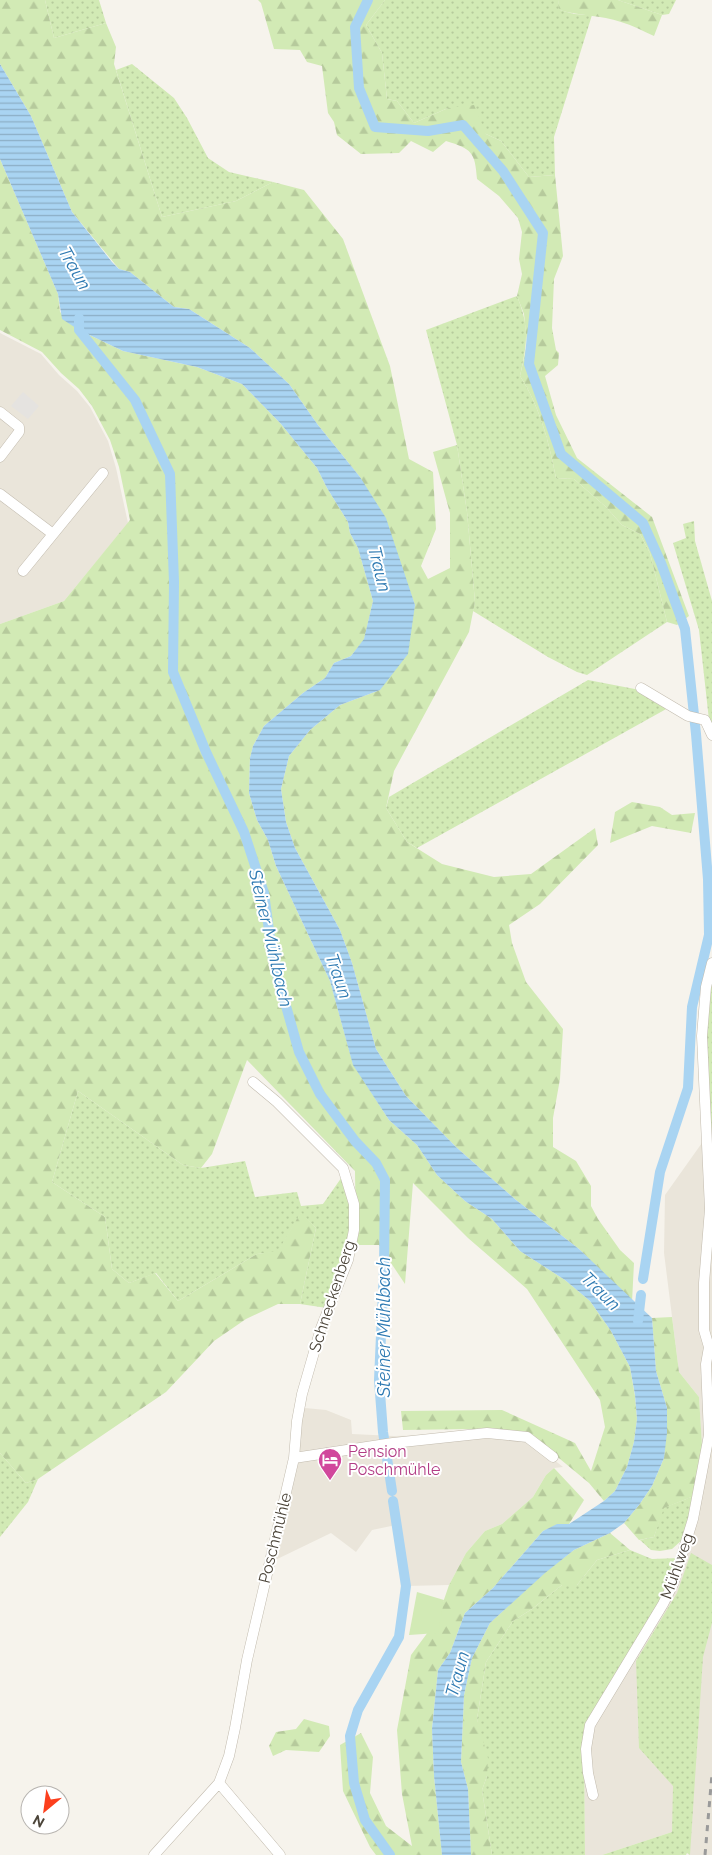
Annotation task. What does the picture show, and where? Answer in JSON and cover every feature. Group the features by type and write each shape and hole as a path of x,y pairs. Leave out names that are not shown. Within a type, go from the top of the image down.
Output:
{"street":[{"path":"0,412 19,427 19,432 0,457"},
{"path":"23,571 103,473"},
{"path":"0,494 53,534"},
{"path":"642,688 688,716 705,720 712,735"},
{"name":"Mühlweg","path":"593,1795 586,1749 590,1725 663,1604 673,1584 693,1519 709,1435 706,1364 711,1347 704,1330 704,1283 710,1209 702,1036 706,987 712,963"},
{"name":"Schneckenberg","path":"254,1082 278,1102 343,1168 354,1204 354,1230 348,1260 321,1328 310,1363 297,1421 294,1458"},
{"path":"294,1458 392,1443 487,1433 527,1437 553,1456"},
{"name":"Poschmühle","path":"154,1855 219,1783 229,1756 246,1660 294,1458"},
{"path":"219,1783 280,1855"}],"shaded area":[{"path":"0,333 41,354 90,407 108,441 128,523 64,601 0,624"},
{"path":"23,392 39,406 28,419 11,406"},
{"path":"709,1133 712,1135 712,1855 689,1855 672,1832 602,1855 585,1855 584,1732 669,1591 690,1521 702,1446 699,1397 679,1372 664,1253 665,1195"},
{"path":"305,1408 326,1410 351,1420 352,1434 394,1436 488,1434 527,1438 563,1467 554,1468 546,1475 533,1497 502,1524 485,1531 466,1553 449,1585 406,1586 396,1525 372,1530 356,1552 331,1533 269,1563 297,1421"}],"green space":[{"path":"0,0 45,0 54,38 106,23 116,47 114,64 162,217 236,201 273,182 304,190 343,239 390,366 409,459 433,472 436,529 421,566 428,579 450,568 450,513 433,452 457,445 467,512 475,602 469,632 394,771 386,808 407,842 442,864 494,877 531,874 595,828 598,845 540,904 509,925 512,943 526,982 563,1029 560,1079 553,1118 553,1147 576,1161 591,1186 591,1206 598,1219 620,1250 634,1263 632,1302 579,1249 516,1200 456,1147 406,1096 376,1049 352,963 340,930 295,848 286,822 281,789 289,756 310,730 340,705 380,690 415,605 360,477 318,425 289,384 250,348 189,309 174,307 130,272 119,269 72,212 31,116 0,64"},
{"path":"45,0 99,0 106,23 54,38"},
{"path":"258,0 385,0 366,25 382,53 387,99 397,101 414,123 448,108 474,105 486,134 501,141 529,177 555,175 563,256 554,279 552,328 556,350 559,353 558,365 545,376 556,415 577,458 652,517 689,616 677,625 667,622 650,553 640,534 622,525 606,507 574,479 556,478 543,425 533,400 520,376 527,344 524,314 517,296 522,274 519,259 522,232 518,218 499,196 477,179 473,157 467,149 446,141 433,152 411,141 399,153 361,154 337,135 334,122 328,113 322,66 307,62 300,50 274,49 261,3"},
{"path":"385,0 558,0 560,10 574,14 592,15 554,137 555,175 529,177 501,141 486,134 448,108 414,123 397,101 387,99 382,53 366,25"},
{"path":"558,0 618,0 662,15 654,36 613,20 559,10"},
{"path":"618,0 676,0 669,14 662,15"},
{"path":"132,64 174,98 208,158 229,172 273,182 236,201 162,217 116,70"},
{"path":"0,159 58,294 60,312 79,330 123,351 197,367 242,384 281,424 317,468 348,522 350,533 358,548 373,601 364,640 351,656 334,663 325,678 303,693 264,726 253,746 250,758 249,793 257,820 268,840 276,866 330,981 353,1064 389,1120 417,1145 437,1175 465,1201 492,1219 520,1251 565,1280 590,1301 611,1331 630,1367 637,1419 634,1442 627,1467 615,1491 604,1501 589,1483 531,1435 471,1429 403,1430 401,1411 502,1410 575,1443 591,1471 605,1427 600,1400 527,1289 468,1238 413,1183 405,1284 379,1245 356,1245 355,1171 247,1060 212,1154 201,1168 183,1165 78,1091 52,1182 105,1217 112,1269 129,1283 155,1273 178,1301 257,1254 278,1251 301,1212 316,1228 300,1304 278,1304 246,1319 214,1341 166,1392 38,1479 26,1483 0,1453 0,624 64,601 130,520 119,467 110,440 92,406 79,389 42,352 0,330"},
{"path":"517,296 526,327 526,345 520,376 533,400 543,425 556,478 574,479 606,507 622,525 640,534 650,553 667,622 587,675 548,657 473,611 475,602 467,512 457,445 426,330"},
{"path":"694,521 695,541 712,601 712,726 709,720 699,630 673,543 686,538 683,524"},
{"path":"588,680 640,690 668,708 417,848 407,842 386,808 389,797"},
{"path":"632,802 660,807 672,815 695,813 691,833 652,826 610,843 615,812"},
{"path":"712,981 712,1135 709,1133 706,1023"},
{"path":"78,1091 183,1165 201,1168 245,1161 255,1197 297,1192 301,1206 323,1204 344,1174 352,1204 348,1252 327,1308 300,1304 316,1228 301,1213 278,1252 257,1254 178,1301 156,1273 129,1283 112,1269 105,1217 52,1182"},
{"path":"672,1317 679,1372 699,1397 702,1445 694,1496 664,1508 654,1537 639,1540 624,1523 652,1486 664,1458 667,1408 656,1371 652,1318"},
{"path":"0,1453 26,1483 38,1479 28,1502 0,1537"},
{"path":"554,1468 584,1500 569,1524 557,1525 543,1531 493,1588 465,1613 450,1653 438,1670 432,1729 434,1776 442,1855 376,1855 370,1847 343,1791 340,1745 361,1733 373,1757 370,1793 386,1826 412,1846 402,1794 397,1730 411,1655 437,1620 449,1585 466,1553 485,1531 502,1524 533,1497 546,1475"},
{"path":"694,1496 682,1540 672,1549 651,1550 640,1540 654,1537 663,1508"},
{"path":"610,1533 630,1550 597,1560 577,1585 562,1585 532,1609 513,1621 486,1662 477,1719 488,1758 487,1776 482,1790 492,1855 471,1855 468,1789 461,1762 464,1695 472,1658 490,1623 545,1572 574,1550"},
{"path":"630,1550 652,1559 679,1558 669,1591 584,1732 585,1855 492,1855 482,1790 487,1776 477,1719 486,1662 513,1621 532,1609 562,1585 577,1585 597,1560"},
{"path":"691,1553 712,1565 712,1623 703,1657 690,1855 687,1853 686,1855 602,1855 672,1832 673,1786 639,1748 636,1661 677,1593"},
{"path":"417,1592 444,1600 438,1633 409,1635"},
{"path":"304,1719 329,1726 330,1736 319,1752 286,1750 273,1756 269,1746 276,1732 296,1729"}],"water":[{"name":"Traun","path":"0,64 31,116 72,212 112,262 119,269 130,272 174,307 189,309 250,348 289,384 318,425 360,477 386,518 415,605 408,654 380,690 340,705 310,730 289,756 281,789 286,822 295,848 340,930 352,963 376,1049 406,1096 456,1147 516,1200 579,1249 652,1318 656,1371 667,1408 667,1433 664,1458 652,1486 624,1523 610,1533 574,1550 545,1573 490,1623 472,1658 464,1695 461,1762 468,1789 471,1855 442,1855 434,1776 432,1729 438,1670 450,1653 465,1613 493,1588 543,1531 557,1524 569,1524 604,1501 615,1491 627,1467 634,1442 637,1419 630,1367 611,1331 590,1301 565,1280 520,1251 492,1219 465,1201 437,1175 417,1145 389,1120 353,1065 330,981 276,866 268,840 257,820 249,793 250,758 253,746 264,726 303,693 325,678 334,663 351,656 364,639 373,601 358,548 350,533 348,522 317,468 281,424 242,384 197,367 123,351 79,330 62,319 58,294 0,159"}],"waterway":[{"path":"368,0 355,27 359,88 375,127 428,131 463,125 503,171 543,233 529,364 561,454 643,523 661,563 685,629 708,879 709,935 692,1007 688,1088 660,1172 643,1279"},
{"name":"Steiner Mühlbach","path":"79,318 79,330 135,400 170,474 174,582 173,672 206,752 244,832 264,893 273,960 299,1052 320,1094 355,1141 376,1163 385,1180 384,1269 379,1380 383,1432 392,1491"},
{"path":"638,1321 641,1295"},
{"name":"Steiner Mühlbach","path":"390,1855 365,1820 354,1783 350,1736 358,1710 399,1637 406,1586 393,1501"}],"railway":[{"path":"705,1855 712,1774"}],"place":[{"name":"Pension Poschmühle","path":"330,1481"}]}
